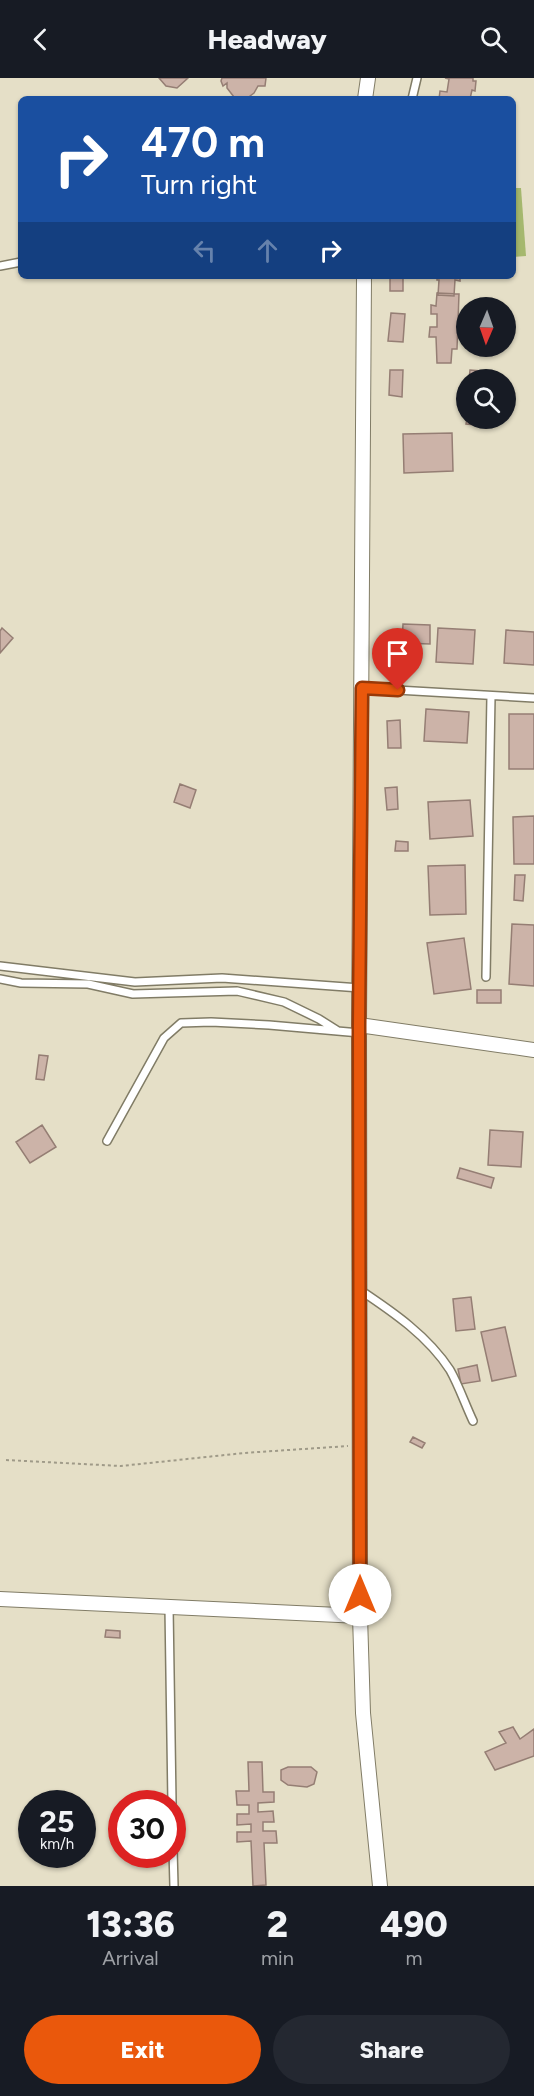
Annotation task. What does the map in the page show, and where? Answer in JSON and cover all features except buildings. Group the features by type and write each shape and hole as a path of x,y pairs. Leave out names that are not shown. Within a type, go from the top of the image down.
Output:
{"street":[{"path":"365,96 368,78"},
{"path":"364,279 360,988 360,1616 363,1713 380,1886"},
{"path":"360,1029 534,1050"},
{"path":"0,1599 360,1616"}],"lane":[{"path":"413,96 417,78"},
{"path":"0,266 18,262"},
{"path":"362,688 534,698"},
{"path":"486,977 491,696"},
{"path":"0,966 135,982 222,978 360,988"},
{"path":"0,979 21,983 88,984 133,994 237,991 274,999 303,1010 338,1031"},
{"path":"107,1141 164,1038 181,1023 211,1022 338,1031 360,1029"},
{"path":"360,1290 393,1311 422,1337 449,1370 473,1421"},
{"path":"169,1607 172,1790"},
{"path":"174,1868 174,1886"}],"path":[{"path":"6,1460 121,1466 244,1453 360,1445"}],"green space":[{"path":"516,188 521,188 526,256 516,257"}],"route":[{"path":"360,1595 361,1081 359,1025 362,688 398,690"}]}
